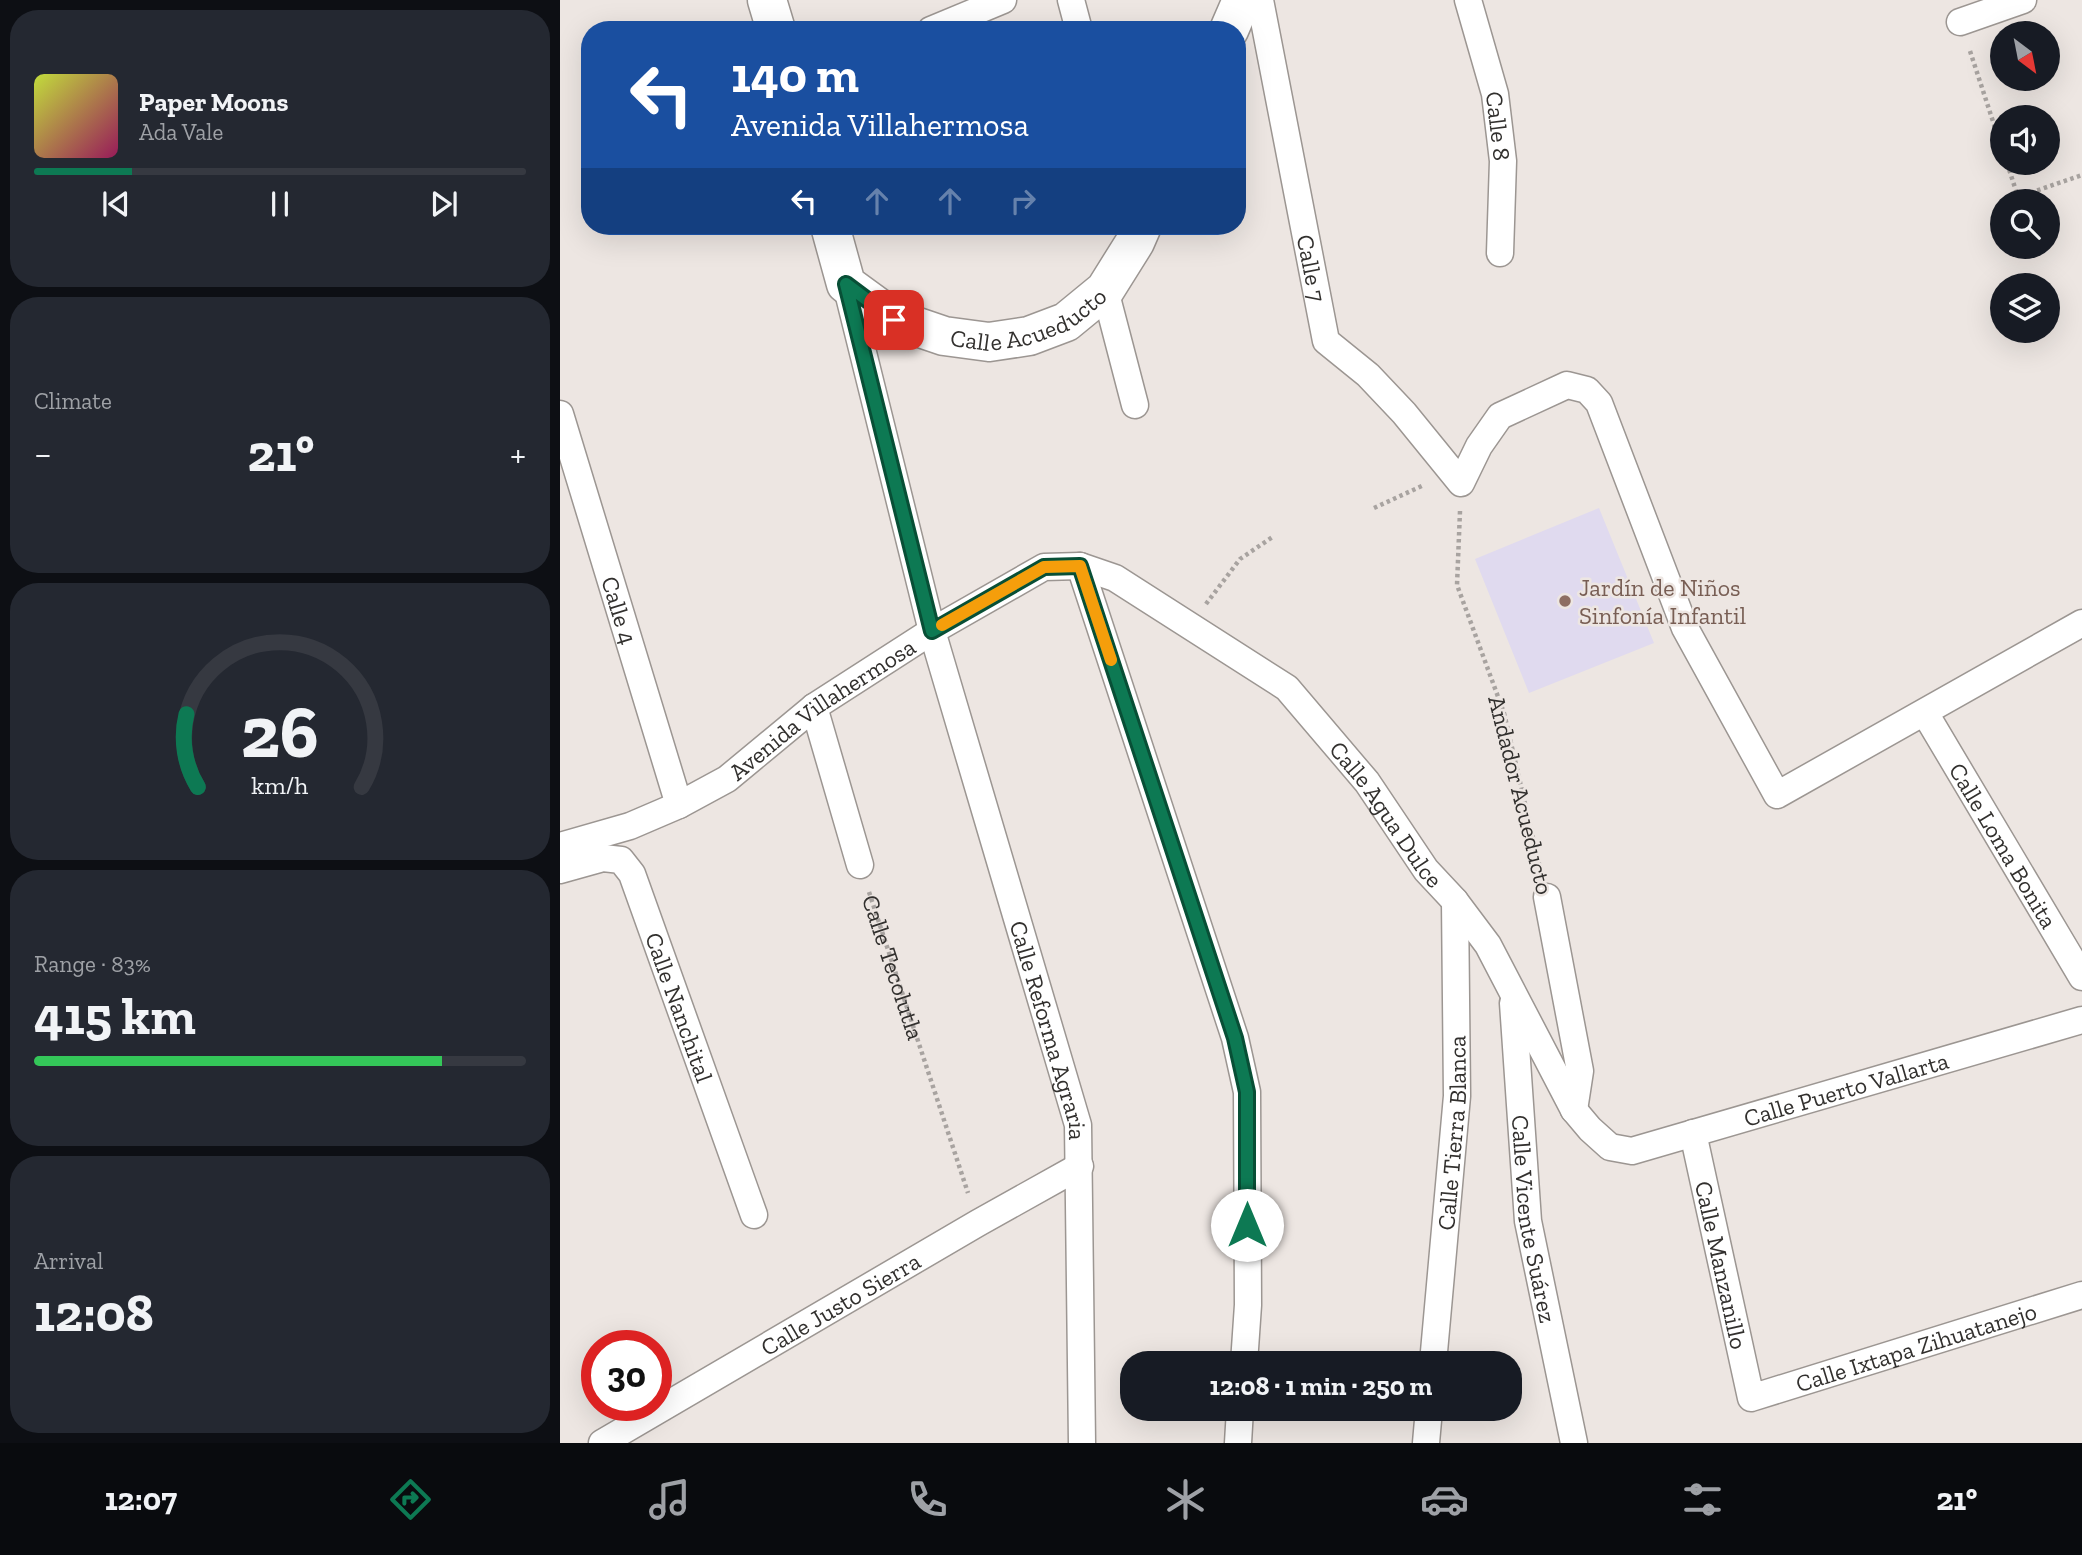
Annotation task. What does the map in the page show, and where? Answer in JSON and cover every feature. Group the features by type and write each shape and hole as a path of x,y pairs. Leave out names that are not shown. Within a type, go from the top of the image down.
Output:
{"street":[{"path":"767,0 773,21"},
{"path":"953,21 1003,0"},
{"path":"1072,0 1077,21"},
{"path":"1233,21 1242,0"},
{"name":"Calle 7","path":"1261,0 1326,341 1368,375 1404,413 1461,483"},
{"name":"Calle 8","path":"1468,0 1497,108 1503,161 1500,253"},
{"path":"1960,22 2022,0"},
{"path":"832,235 846,284"},
{"name":"Calle Acueducto","path":"846,284 894,320 944,336 989,342 1029,336 1066,322 1105,290 1134,235"},
{"name":"Calle Reforma Agraria","path":"846,284 932,631 1078,1125 1082,1443"},
{"path":"1105,290 1135,405"},
{"path":"1461,483 1479,446 1500,416 1567,385 1587,390 1599,402 1685,628 1777,795 2082,623"},
{"name":"Calle 4","path":"560,414 679,806"},
{"path":"1080,566 1235,1038 1247,1092 1248,1305 1245,1351"},
{"name":"Avenida Villahermosa","path":"560,846 630,826 679,806 727,779 814,707 932,631 1044,567 1080,566"},
{"name":"Calle Agua Dulce","path":"1080,566 1115,578 1287,688 1367,782 1426,870 1455,901 1488,945 1574,1110 1610,1147"},
{"name":"Calle Tecolutla","path":"814,707 860,865"},
{"name":"Calle Loma Bonita","path":"1926,713 2082,977"},
{"name":"Calle Nanchital","path":"560,870 603,858 621,860 632,874 754,1215"},
{"name":"Andador Acueducto","path":"1547,897 1580,1071 1574,1110"},
{"name":"Calle Tierra Blanca","path":"1434,1351 1457,1096 1455,901"},
{"name":"Calle Vicente Suárez","path":"1512,991 1528,1221 1574,1443"},
{"name":"Calle Puerto Vallarta","path":"1610,1147 1632,1151 2082,1020"},
{"name":"Calle Manzanillo","path":"1693,1133 1751,1398"},
{"name":"Calle Justo Sierra","path":"602,1443 1080,1166"},
{"name":"Calle Ixtapa Zihuatanejo","path":"1751,1398 2082,1295"},
{"path":"1426,1443 1428,1421"}],"path":[{"path":"1960,22 1990,113"},
{"path":"2011,175 2018,197 2082,176"},
{"path":"1374,508 1420,486 1461,483"},
{"name":"Andador Acueducto","path":"1461,483 1457,585 1504,713 1547,897"},
{"path":"1190,626 1240,559 1274,536"},
{"name":"Calle Tecolutla","path":"860,865 978,1223"}],"shaded area":[{"name":"Jardín de Niños Sinfonía Infantil","path":"1599,508 1654,643 1529,693 1475,559"}],"slow traffic":[{"path":"942,625 1044,567 1080,566 1111,660"}],"place":[{"name":"Jardín de Niños Sinfonía Infantil","path":"1565,601"}],"route":[{"path":"894,320 846,284 932,631 1044,567 1080,566 1235,1038 1247,1092 1247,1225"}]}
